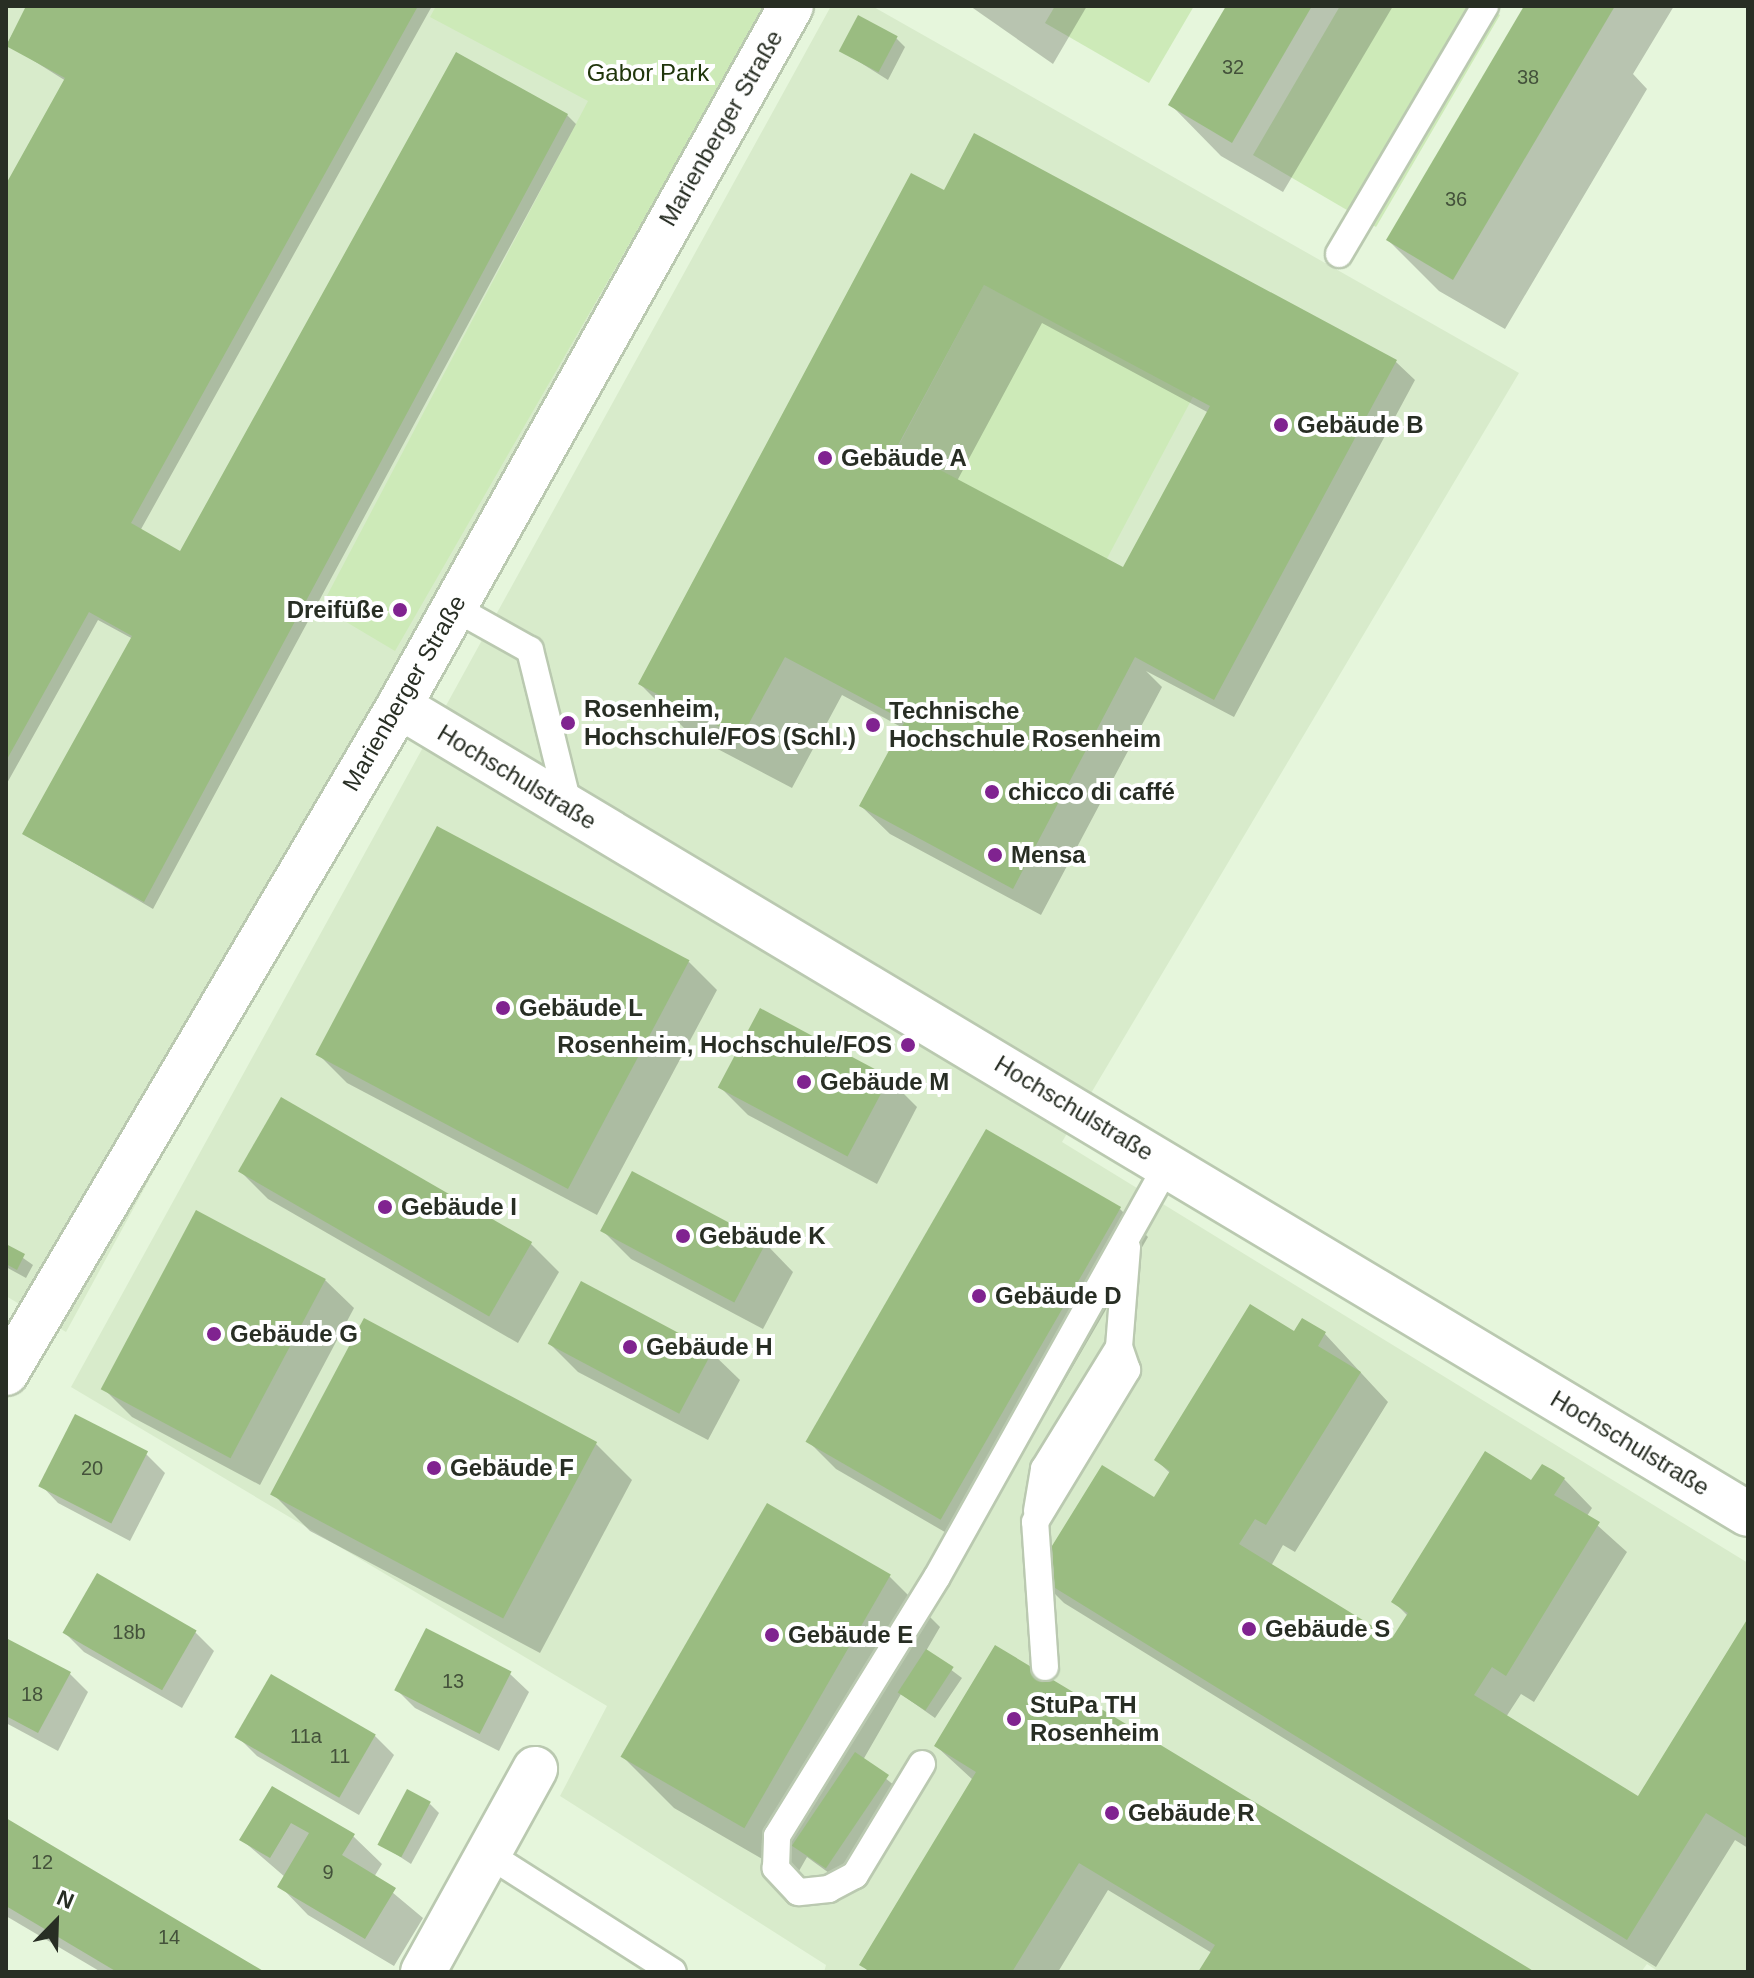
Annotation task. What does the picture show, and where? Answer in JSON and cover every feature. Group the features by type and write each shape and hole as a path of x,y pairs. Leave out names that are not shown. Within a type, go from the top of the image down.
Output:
{"street":[{"name":"Marienberger Straße","path":"6,1373 399,706 791,6"},
{"name":"Hochschulstraße","path":"399,706 1748,1514"},
{"path":"423,1972 535,1769"}],"lane":[{"path":"1339,254 1485,6"},
{"path":"453,607 530,650 569,808"},
{"path":"922,1764 855,1875 829,1889 798,1892 776,1868 777,1836 937,1577 1167,1165"},
{"path":"1045,1667 1035,1522 1127,1370 1119,1347 1128,1236"},
{"path":"488,1854 673,1972"}],"shaded area":[{"path":"6,6 790,6 66,1332 6,1296"},
{"name":"Technische Hochschule Rosenheim","path":"831,6 872,6 1519,373 1062,1142 1748,1563 1748,1972 1659,1972 1647,1964 1641,1972 824,1972 826,1965 560,1796 607,1706 71,1387"}],"green space":[{"name":"Gabor Park","path":"436,6 766,6 395,651 321,607 588,101 430,17"},
{"path":"1055,6 1194,6 1149,83 1045,23"},
{"path":"1340,6 1484,6 1500,15 1376,227 1253,155"},
{"path":"984,285 1193,396 1107,559 898,447"}],"building":[{"path":"26,6 418,6 131,523 180,551 456,52 568,114 144,902 22,834 132,636 89,612 6,761 6,184 65,78 6,46"},
{"path":"1226,6 1312,6 1232,143 1168,105"},
{"path":"1524,6 1615,6 1453,280 1386,240"},
{"path":"858,15 898,36 878,72 839,51"},
{"path":"974,133 1397,360 1214,700 1135,657 1013,889 859,806 905,721 785,657 741,738 638,684 911,173 944,190","holes":["984,285 1210,406 1123,567 897,447"]},
{"name":"Gebäude L","path":"437,826 690,960 568,1189 315,1055"},
{"name":"Gebäude M","path":"760,1008 890,1077 848,1156 718,1087"},
{"name":"Gebäude I","path":"281,1097 532,1242 489,1316 238,1171"},
{"name":"Gebäude D","path":"986,1129 1121,1207 941,1520 806,1442"},
{"name":"Gebäude K","path":"632,1171 766,1242 734,1302 600,1231"},
{"name":"Gebäude G","path":"196,1210 326,1279 230,1458 101,1389"},
{"path":"6,1244 25,1254 17,1270 6,1264"},
{"name":"Gebäude H","path":"581,1281 713,1351 679,1414 548,1344"},
{"name":"Gebäude S","path":"1250,1304 1294,1331 1302,1318 1326,1332 1318,1346 1361,1372 1266,1525 1255,1519 1239,1544 1392,1638 1408,1613 1391,1602 1485,1451 1531,1480 1542,1464 1553,1470 1565,1478 1554,1495 1600,1522 1506,1676 1492,1667 1474,1695 1638,1796 1748,1618 1748,1839 1706,1813 1627,1940 1034,1575 1102,1465 1154,1497 1170,1471 1154,1460"},
{"name":"Gebäude F","path":"364,1318 597,1442 503,1619 270,1495"},
{"path":"75,1414 148,1451 111,1523 38,1486"},
{"name":"Gebäude E","path":"767,1503 891,1574 744,1828 620,1757"},
{"path":"97,1573 197,1630 162,1690 62,1633"},
{"path":"426,1628 512,1672 480,1734 394,1690"},
{"path":"6,1638 71,1672 38,1733 6,1716"},
{"name":"Gebäude R","path":"995,1645 1535,1972 1198,1972 1215,1945 1079,1863 1012,1972 871,1972 859,1965 976,1772 934,1746"},
{"path":"926,1649 954,1667 925,1711 898,1693"},
{"path":"271,1674 376,1734 339,1798 234,1737"},
{"path":"855,1752 889,1775 826,1869 792,1846"},
{"path":"272,1786 355,1834 342,1855 396,1888 365,1939 277,1887 309,1833 291,1823 270,1858 239,1840"},
{"path":"407,1789 431,1802 401,1857 377,1845"},
{"path":"6,1818 265,1972 117,1972 6,1906"}],"place":[{"name":"Gebäude B","path":"1281,425"},
{"name":"Gebäude A","path":"825,458"},
{"name":"Dreifüße","path":"400,610"},
{"name":"Rosenheim, Hochschule/FOS (Schl.)","path":"568,723"},
{"name":"Technische Hochschule Rosenheim","path":"873,725"},
{"name":"chicco di caffé","path":"992,792"},
{"name":"Mensa","path":"995,855"},
{"name":"Gebäude L","path":"503,1008"},
{"name":"Rosenheim, Hochschule/FOS","path":"908,1045"},
{"name":"Gebäude M","path":"804,1082"},
{"name":"Gebäude I","path":"385,1207"},
{"name":"Gebäude K","path":"683,1236"},
{"name":"Gebäude D","path":"979,1296"},
{"name":"Gebäude G","path":"214,1334"},
{"name":"Gebäude H","path":"630,1347"},
{"name":"Gebäude F","path":"434,1468"},
{"name":"Gebäude S","path":"1249,1629"},
{"name":"Gebäude E","path":"772,1635"},
{"name":"StuPa TH Rosenheim","path":"1014,1719"},
{"name":"Gebäude R","path":"1112,1813"}]}
